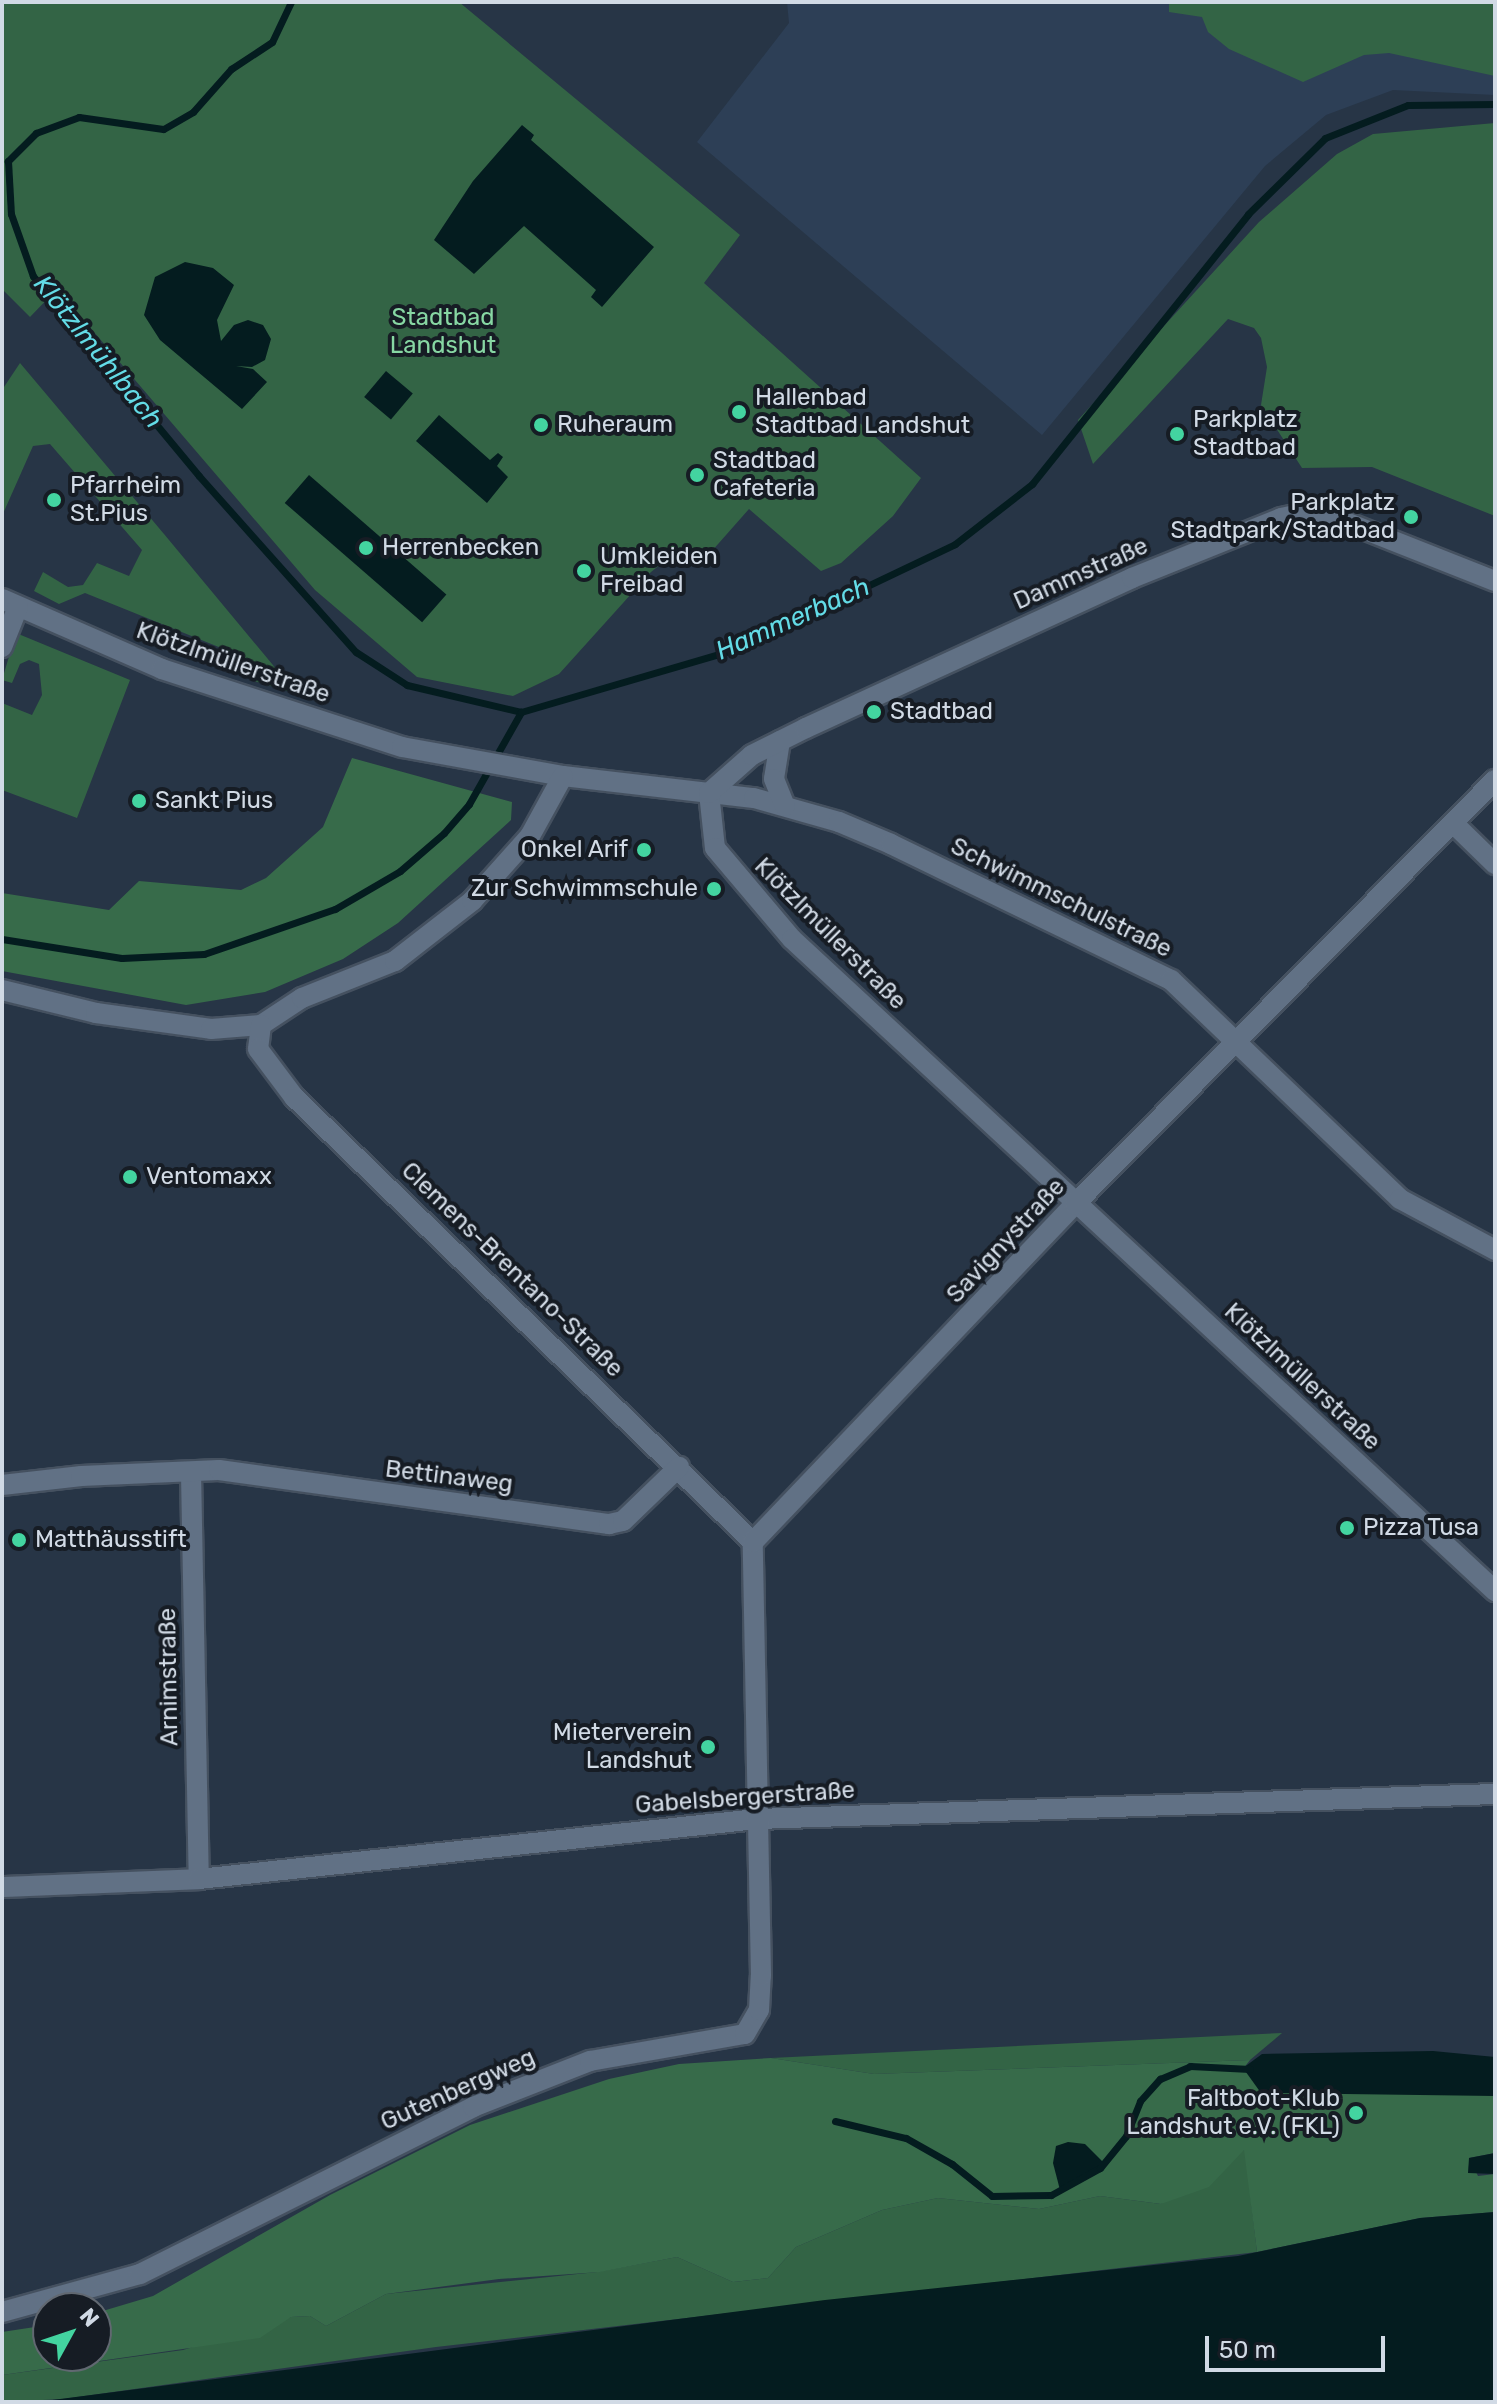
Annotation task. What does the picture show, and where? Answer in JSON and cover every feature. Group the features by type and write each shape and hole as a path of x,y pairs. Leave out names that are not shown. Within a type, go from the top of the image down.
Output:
{"street":[{"name":"Dammstraße","path":"709,793 752,755 780,741 1132,578 1281,518 1305,513 1333,517 1495,581"},
{"path":"2,647 10,603"},
{"name":"Klötzlmüllerstraße","path":"10,603 162,669 402,747 563,776 709,793 715,848 792,939 1495,1591"},
{"path":"780,741 774,779 785,806"},
{"path":"2,990 110,1015 211,1029 261,1025 302,998 395,961 472,901 530,836 563,776"},
{"name":"Savignystraße","path":"753,1542 1075,1204 1495,780"},
{"name":"Schwimmschulstraße","path":"709,793 785,806 891,844 1149,967 1184,991 1400,1199 1495,1250"},
{"path":"1453,823 1495,864"},
{"name":"Clemens-Brentano-Straße","path":"261,1025 258,1049 294,1097 753,1542"},
{"name":"Bettinaweg","path":"2,1485 81,1476 219,1470 609,1524 623,1521 679,1467"},
{"name":"Arnimstraße","path":"191,1473 199,1879"},
{"path":"753,1542 757,1819"},
{"name":"Gabelsbergerstraße","path":"2,1887 199,1879 757,1819 1495,1794"},
{"name":"Gutenbergweg","path":"2,2312 140,2274 473,2107 590,2061 745,2034 759,2010 757,1819"}],"shaded area":[{"path":"787,2 1495,2 1495,95 1393,90 1326,115 1265,166 1042,435 697,142 789,23"},
{"path":"522,125 534,135 531,140 654,247 602,307 591,297 596,290 524,226 474,274 434,240 473,181"},
{"path":"185,262 213,268 234,285 217,320 221,341 234,325 248,320 263,325 271,339 265,360 252,367 236,366 253,369 267,382 242,409 160,340 144,315 155,277"},
{"path":"386,371 413,393 391,420 364,397"},
{"path":"439,415 490,460 498,453 503,457 497,466 508,477 487,503 416,441"},
{"name":"Herrenbecken","path":"309,475 446,594 422,622 285,503"},
{"path":"1433,2051 1495,2057 1495,2096 1261,2093 1243,2068 1262,2054"},
{"path":"1068,2142 1085,2144 1104,2163 1060,2190 1053,2163 1056,2146"},
{"path":"1495,2153 1495,2174 1468,2173 1469,2158"},
{"path":"1495,2212 1495,2402 37,2402 825,2300 1238,2256 1420,2218"}],"green space":[{"name":"Stadtbad Landshut","path":"2,2 459,2 740,235 704,283 921,478 893,516 841,563 821,571 749,509 711,552 706,548 700,554 710,564 707,567 680,549 651,572 559,674 513,696 417,677 315,590 57,289 30,317 2,289"},
{"path":"1169,2 1495,2 1495,76 1389,53 1364,55 1303,82 1229,49 1208,32 1202,17 1169,12"},
{"path":"1495,123 1495,516 1372,467 1302,468 1261,405 1267,367 1261,338 1254,328 1228,319 1093,464 1078,420 1259,222 1337,154 1373,134"},
{"path":"20,363 297,694 254,681 241,656 85,593 59,604 34,591 43,572 68,587 83,585 97,563 129,576 142,550 50,444 33,446 2,516 2,390"},
{"path":"16,633 130,680 77,818 2,790 2,703 32,715 42,695 39,664 29,660 20,664 12,683 2,680"},
{"path":"352,758 512,802 511,820 398,923 343,959 265,992 186,1005 2,971 2,893 109,910 139,881 241,890 266,878 323,827"},
{"path":"1282,2033 1250,2060 874,2074 771,2058"},
{"path":"771,2058 874,2074 1250,2060 1243,2069 1495,2096 1495,2153 1469,2158 1478,2176 1495,2174 1495,2212 1420,2218 1257,2252 1244,2150 1209,2187 1161,2204 1100,2196 1039,2209 938,2198 882,2210 796,2247 768,2278 733,2282 677,2257 600,2272 499,2279 386,2294 326,2326 310,2316 291,2317 260,2338 112,2359 112,2308 153,2296 330,2195 470,2125 609,2079 679,2064"},
{"path":"1245,2149 1257,2252 436,2347 63,2399 2,2402 2,2375 32,2371 112,2372 112,2360 183,2350 291,2317 310,2316 326,2326 386,2294 597,2272 677,2257 733,2282 768,2278 796,2247 882,2210 938,2198 1039,2209 1100,2196 1161,2204"},
{"path":"32,2327 32,2371 2,2375 2,2332"}],"waterway":[{"name":"Klötzlmühlbach","path":"291,2 272,42 231,69 193,112 163,129 79,117 36,133 8,161 11,214 33,276 199,476 356,652 407,685 521,712"},
{"name":"Hammerbach","path":"2,939 122,958 204,954 335,909 400,871 444,833 469,804 521,712 733,650 955,544 1032,484 1248,214 1325,138 1408,105 1495,104"},
{"path":"835,2121 906,2138 952,2164 992,2196 1051,2195 1100,2168 1126,2136 1140,2101 1160,2079 1190,2066 1250,2069"}],"place":[{"name":"Hallenbad Stadtbad Landshut","path":"739,412"},
{"name":"Ruheraum","path":"541,425"},
{"name":"Parkplatz Stadtbad","path":"1177,434"},
{"name":"Stadtbad Cafeteria","path":"697,475"},
{"name":"Pfarrheim St.Pius","path":"54,500"},
{"name":"Parkplatz Stadtpark/Stadtbad","path":"1411,517"},
{"name":"Herrenbecken","path":"366,548"},
{"name":"Umkleiden Freibad","path":"584,571"},
{"name":"Stadtbad","path":"874,712"},
{"name":"Sankt Pius","path":"139,801"},
{"name":"Onkel Arif","path":"644,850"},
{"name":"Zur Schwimmschule","path":"714,889"},
{"name":"Ventomaxx","path":"130,1177"},
{"name":"Pizza Tusa","path":"1347,1528"},
{"name":"Matthäusstift","path":"19,1540"},
{"name":"Mieterverein Landshut","path":"708,1747"},
{"name":"Faltboot-Klub Landshut e.V. (FKL)","path":"1356,2113"}]}
